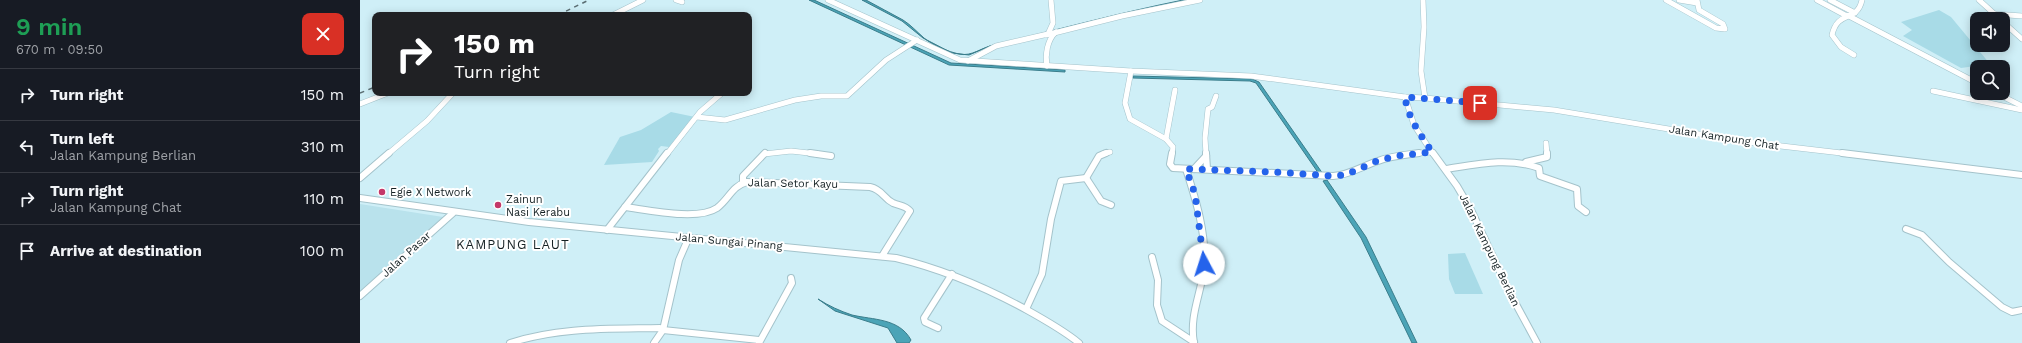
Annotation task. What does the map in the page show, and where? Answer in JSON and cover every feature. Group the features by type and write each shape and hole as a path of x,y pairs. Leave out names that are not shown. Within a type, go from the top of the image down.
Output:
{"street":[{"path":"619,12 643,0"},
{"path":"676,0 682,2"},
{"path":"828,0 951,57 968,61 1131,71 1251,76 1405,97 1425,98 1421,71 1424,27 1423,0"},
{"path":"1047,66 1047,51 1051,38 1050,33 1053,22 1051,0"},
{"path":"968,61 979,53 993,46 1122,16 1200,0"},
{"path":"1666,0 1716,28 1725,29 1723,24 1699,10 1697,2 1680,0"},
{"path":"1817,0 1845,15 1852,15"},
{"path":"1830,0 1852,15 1970,79"},
{"path":"1854,55 1841,46 1832,35 1834,26 1839,21 1852,15 1861,8 1862,0"},
{"path":"1979,0 1992,12"},
{"path":"2010,15 2022,16"},
{"path":"2010,28 2022,39"},
{"path":"697,117 725,120 796,100 821,96 847,96 886,60 917,40"},
{"path":"1131,71 1126,103 1130,119 1166,139 1173,147 1170,164 1173,168 1275,172 1319,176 1345,175 1377,161 1396,156 1432,152"},
{"path":"1166,139 1175,90"},
{"path":"1933,91 2022,110"},
{"path":"360,104 380,96"},
{"path":"360,178 427,122 450,96"},
{"path":"607,230 702,109 718,96"},
{"path":"1207,169 1205,138 1208,109 1212,107 1216,96"},
{"name":"Jalan Kampung Berlian","path":"1405,97 1411,118 1432,152 1457,184 1478,220 1511,296 1537,343"},
{"name":"Jalan Kampung Chat","path":"1425,98 1554,110 1652,124 1747,142 2022,175"},
{"path":"2010,100 2022,106"},
{"path":"1446,170 1489,164 1523,163 1547,157 1546,143"},
{"path":"743,182 743,176 765,153 791,151 831,156"},
{"path":"1086,178 1098,156 1110,152"},
{"path":"1194,169 1206,156"},
{"path":"1523,163 1539,168 1540,176 1577,189 1579,202 1578,206 1581,210 1586,212"},
{"path":"1186,169 1195,194 1204,256 1204,270 1191,326 1194,343"},
{"path":"1086,178 1094,188 1101,201 1111,205"},
{"path":"1026,309 1042,274 1051,219 1060,181 1086,178"},
{"name":"Jalan Setor Kayu","path":"625,207 681,214 713,210 737,184 743,182 860,185 882,190 893,202 907,207 910,211 882,256"},
{"name":"Jalan Sungai Pinang","path":"360,198 453,213 607,230 882,256 921,264 952,274 1026,309 1057,327 1078,343"},
{"name":"Jalan Pasar","path":"360,296 453,213"},
{"path":"1906,228 1922,235 1949,262 2002,307 2012,312 2022,310"},
{"path":"654,343 663,330 679,260 689,237"},
{"path":"1152,256 1158,280 1158,305 1162,321 1194,343"},
{"path":"938,328 925,322 924,318 952,274"},
{"path":"510,343 530,336 552,331 660,328 663,330 759,342 792,283 791,278"}],"shaded area":[{"path":"809,0 814,0 951,63 1065,70 1065,72 949,65"},
{"path":"862,0 866,0 903,20 926,40 902,21"},
{"path":"1183,0 1193,0 990,46 1112,16"},
{"path":"1939,10 1951,17 1970,40 1970,52 1980,52 1987,60 1970,60 1970,67 1961,68 1903,36 1912,30 1901,22"},
{"path":"926,40 947,50 936,46"},
{"path":"1133,76 1252,79 1259,82 1323,174 1319,174 1256,83 1250,81 1133,78"},
{"path":"671,112 695,117 669,147 661,146 658,149 659,151 652,162 604,165 620,137 641,130"},
{"path":"1327,180 1366,237 1417,343 1412,343 1361,238 1323,181"},
{"path":"360,204 443,217 360,292"},
{"path":"1465,253 1483,294 1455,294 1449,279 1448,254"},
{"path":"818,299 852,315 877,319 893,324 906,333 911,340 909,343 897,343 888,328 835,311"}],"railway":[{"path":"564,12 589,0"},
{"path":"360,93 372,88"}],"place":[{"name":"Egie X Network","path":"382,192"},
{"name":"Zainun Nasi Kerabu","path":"498,205"}],"district":[{"name":"KAMPUNG LAUT","path":"513,244"}],"route":[{"path":"1204,264 1195,194 1186,169 1275,172 1319,176 1345,175 1377,161 1396,156 1432,152 1411,118 1405,97 1480,103"}]}
